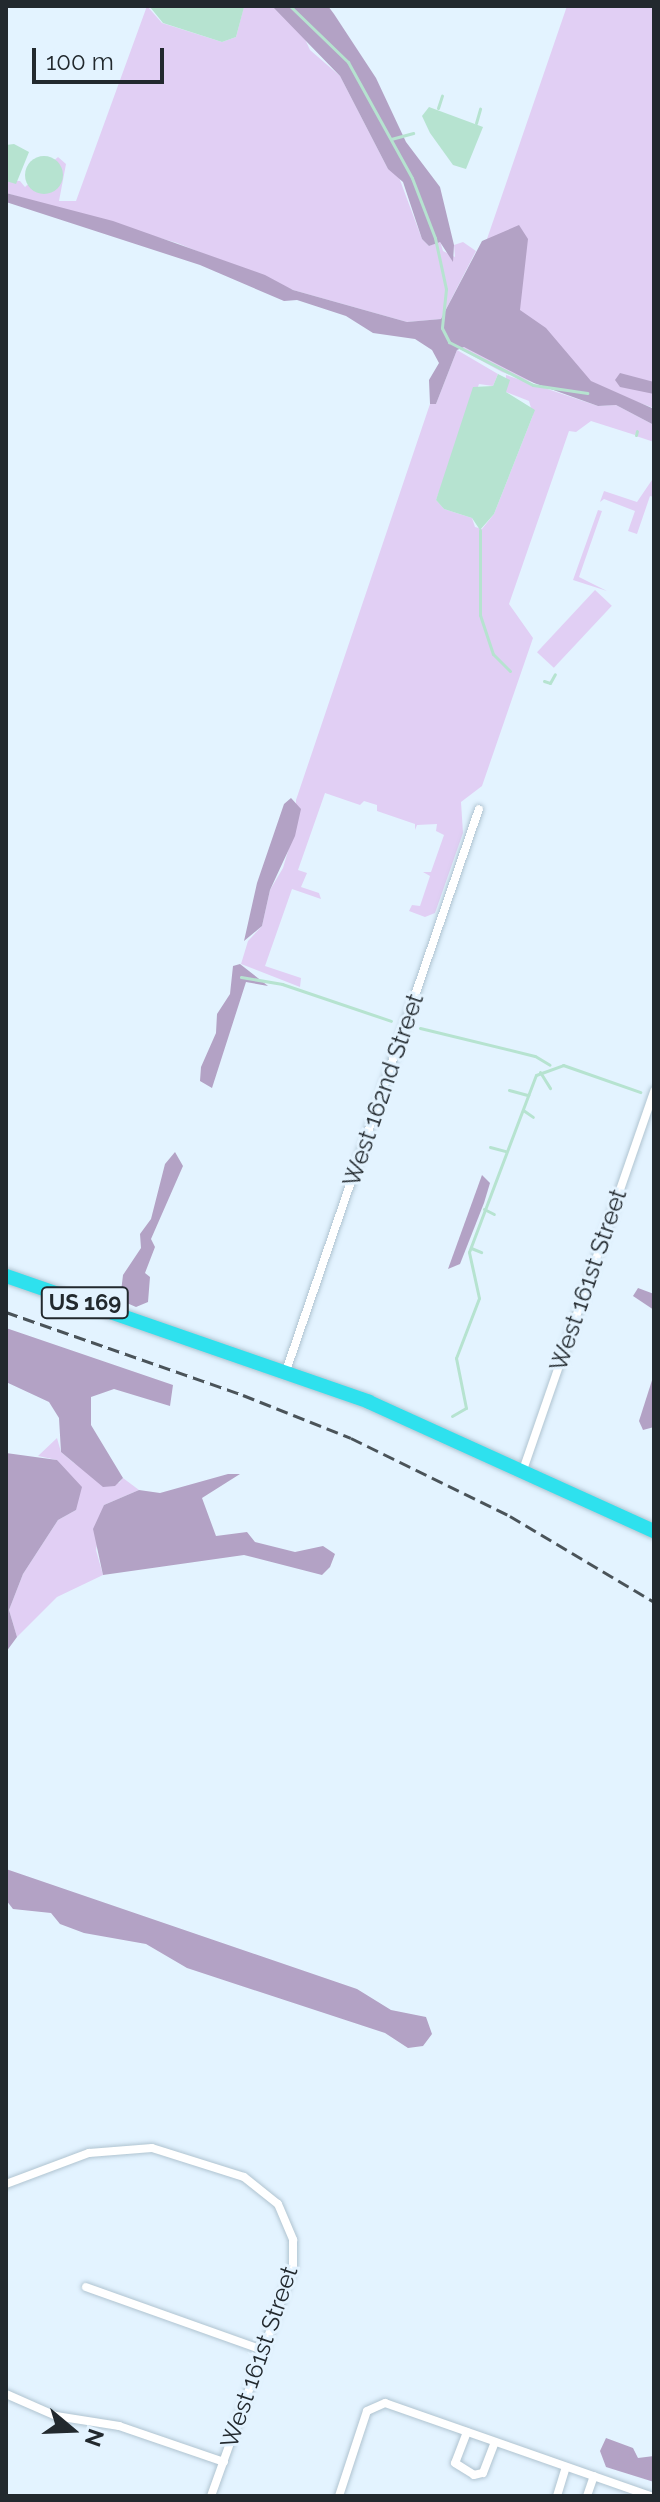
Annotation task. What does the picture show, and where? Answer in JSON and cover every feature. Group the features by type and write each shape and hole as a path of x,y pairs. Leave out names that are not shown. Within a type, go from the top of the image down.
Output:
{"highway":[{"name":"US 169","path":"6,1276 286,1371 523,1470 654,1531"}],"street":[{"name":"West 162nd Street","path":"286,1371 479,809"},
{"name":"West 161st Street","path":"523,1470 654,1091"},
{"name":"West 161st Street","path":"6,2184 89,2153 152,2148 251,2180 285,2217 293,2240 293,2267 211,2496"},
{"path":"86,2287 263,2350"},
{"path":"6,2394 48,2414 119,2426 224,2462"},
{"path":"339,2496 367,2411 375,2404 467,2432 651,2496"},
{"path":"467,2432 455,2463 474,2475 483,2473 495,2442"},
{"path":"557,2496 566,2467"},
{"path":"587,2496 594,2476"}],"shaded area":[{"path":"147,6 162,23 222,42 236,37 244,6 272,6 304,37 310,50 340,76 388,169 397,172 422,239 429,246 440,241 443,251 455,257 454,245 463,242 476,251 441,319 407,322 293,290 177,243 6,193 6,181 20,181 25,187 58,157 66,164 59,201 76,201"},
{"path":"244,6 236,37 222,42 163,23 150,7"},
{"path":"272,6 328,6 334,14 376,78 406,142 440,187 454,245 453,262 440,242 429,246 422,239 403,182 388,169 340,76"},
{"path":"567,6 654,6 654,408 453,338"},
{"path":"429,107 483,127 466,169 453,165 430,133 422,116"},
{"path":"14,144 29,152 16,184 6,181 6,145"},
{"path":"44,156 57,162 63,175 57,188 44,194 31,188 25,175 31,162"},
{"path":"6,193 113,221 265,275 293,290 407,322 441,319 482,241 519,225 528,239 520,310 546,328 591,381 654,409 654,425 616,405 598,406 534,383 464,347 457,350 436,404 430,404 429,380 439,363 432,350 415,339 373,333 346,316 297,300 284,301 200,265 6,202"},
{"path":"464,347 482,353 544,386 502,372 460,349"},
{"path":"457,350 498,374 493,386 479,384 436,500 444,509 472,518 475,527 482,529 494,514 533,415 529,401 506,392 506,375 598,406 616,405 654,425 654,442 636,436 637,431 635,435 591,421 576,432 569,431 509,604 533,638 482,786 461,802 463,833 435,913 425,917 409,911 412,905 420,906 430,876 423,872 431,872 444,835 436,831 437,824 417,825 415,830 415,824 377,811 377,805 364,801 360,805 325,793 298,870 307,873 301,887 319,893 321,899 292,889 265,966 301,978 300,987 241,964 248,941 262,926 270,890 283,868 296,824 296,800 430,404 436,404"},
{"path":"620,373 654,382 654,394 620,387 615,380"},
{"path":"498,374 510,380 506,392 535,410 494,514 480,530 472,518 444,509 436,500 473,387 493,386"},
{"path":"654,477 654,497 650,496 637,534 628,531 635,511 604,499 600,502 604,491 637,502"},
{"path":"598,510 602,511 579,577 607,591 573,580"},
{"path":"595,590 612,606 554,668 537,652"},
{"path":"291,798 301,809 295,836 270,890 262,926 244,941 257,883 284,804"},
{"path":"240,964 268,986 246,982 212,1088 200,1081 201,1067 216,1033 217,1014 230,994 233,966"},
{"path":"175,1152 183,1166 151,1239 155,1247 145,1273 150,1277 148,1302 136,1307 120,1300 123,1275 141,1248 140,1234 151,1219 165,1164"},
{"path":"482,1175 490,1183 484,1203 460,1264 448,1269"},
{"path":"638,1288 654,1294 654,1310 633,1296"},
{"path":"6,1328 173,1385 170,1406 114,1389 91,1397 91,1425 123,1478 115,1486 103,1487 61,1452 59,1418 49,1402 6,1382"},
{"path":"654,1374 654,1427 643,1430 639,1421"},
{"path":"57,1438 61,1452 74,1463 119,1483 123,1478 139,1490 104,1505 96,1550 103,1575 57,1597 17,1637 9,1610 23,1574 58,1520 76,1510 57,1460 38,1456"},
{"path":"6,1453 57,1460 82,1487 76,1510 58,1520 23,1574 9,1610 17,1637 6,1652"},
{"path":"228,1474 240,1474 202,1498 216,1536 247,1532 255,1542 295,1552 323,1546 335,1554 330,1567 322,1575 244,1555 103,1575 93,1529 104,1505 139,1490 160,1493"},
{"path":"6,1869 357,1989 391,2010 426,2017 432,2034 423,2046 408,2048 385,2033 187,1968 146,1944 84,1933 60,1924 51,1913 13,1909 6,1900"},
{"path":"606,2438 633,2448 638,2458 654,2456 654,2482 606,2467 600,2451"}],"waterway":[{"path":"290,6 348,62 412,178 435,238 446,289 442,328 449,342 533,385 587,393"},
{"path":"438,108 442,96"},
{"path":"476,123 480,109"},
{"path":"391,139 413,133"},
{"path":"636,435 637,431"},
{"path":"480,530 480,615 493,654 510,671"},
{"path":"544,681 550,683 555,674"},
{"path":"241,977 282,984 391,1021"},
{"path":"420,1028 535,1056 550,1065"},
{"path":"452,1416 466,1408 456,1358 479,1298 469,1252 536,1075 563,1065 640,1092"},
{"path":"540,1072 550,1088"},
{"path":"509,1090 528,1095"},
{"path":"523,1110 533,1117"},
{"path":"490,1147 505,1151"},
{"path":"484,1209 494,1214"},
{"path":"471,1248 481,1252"}],"railway":[{"path":"6,1312 243,1395 351,1438 510,1516 654,1602"}]}
